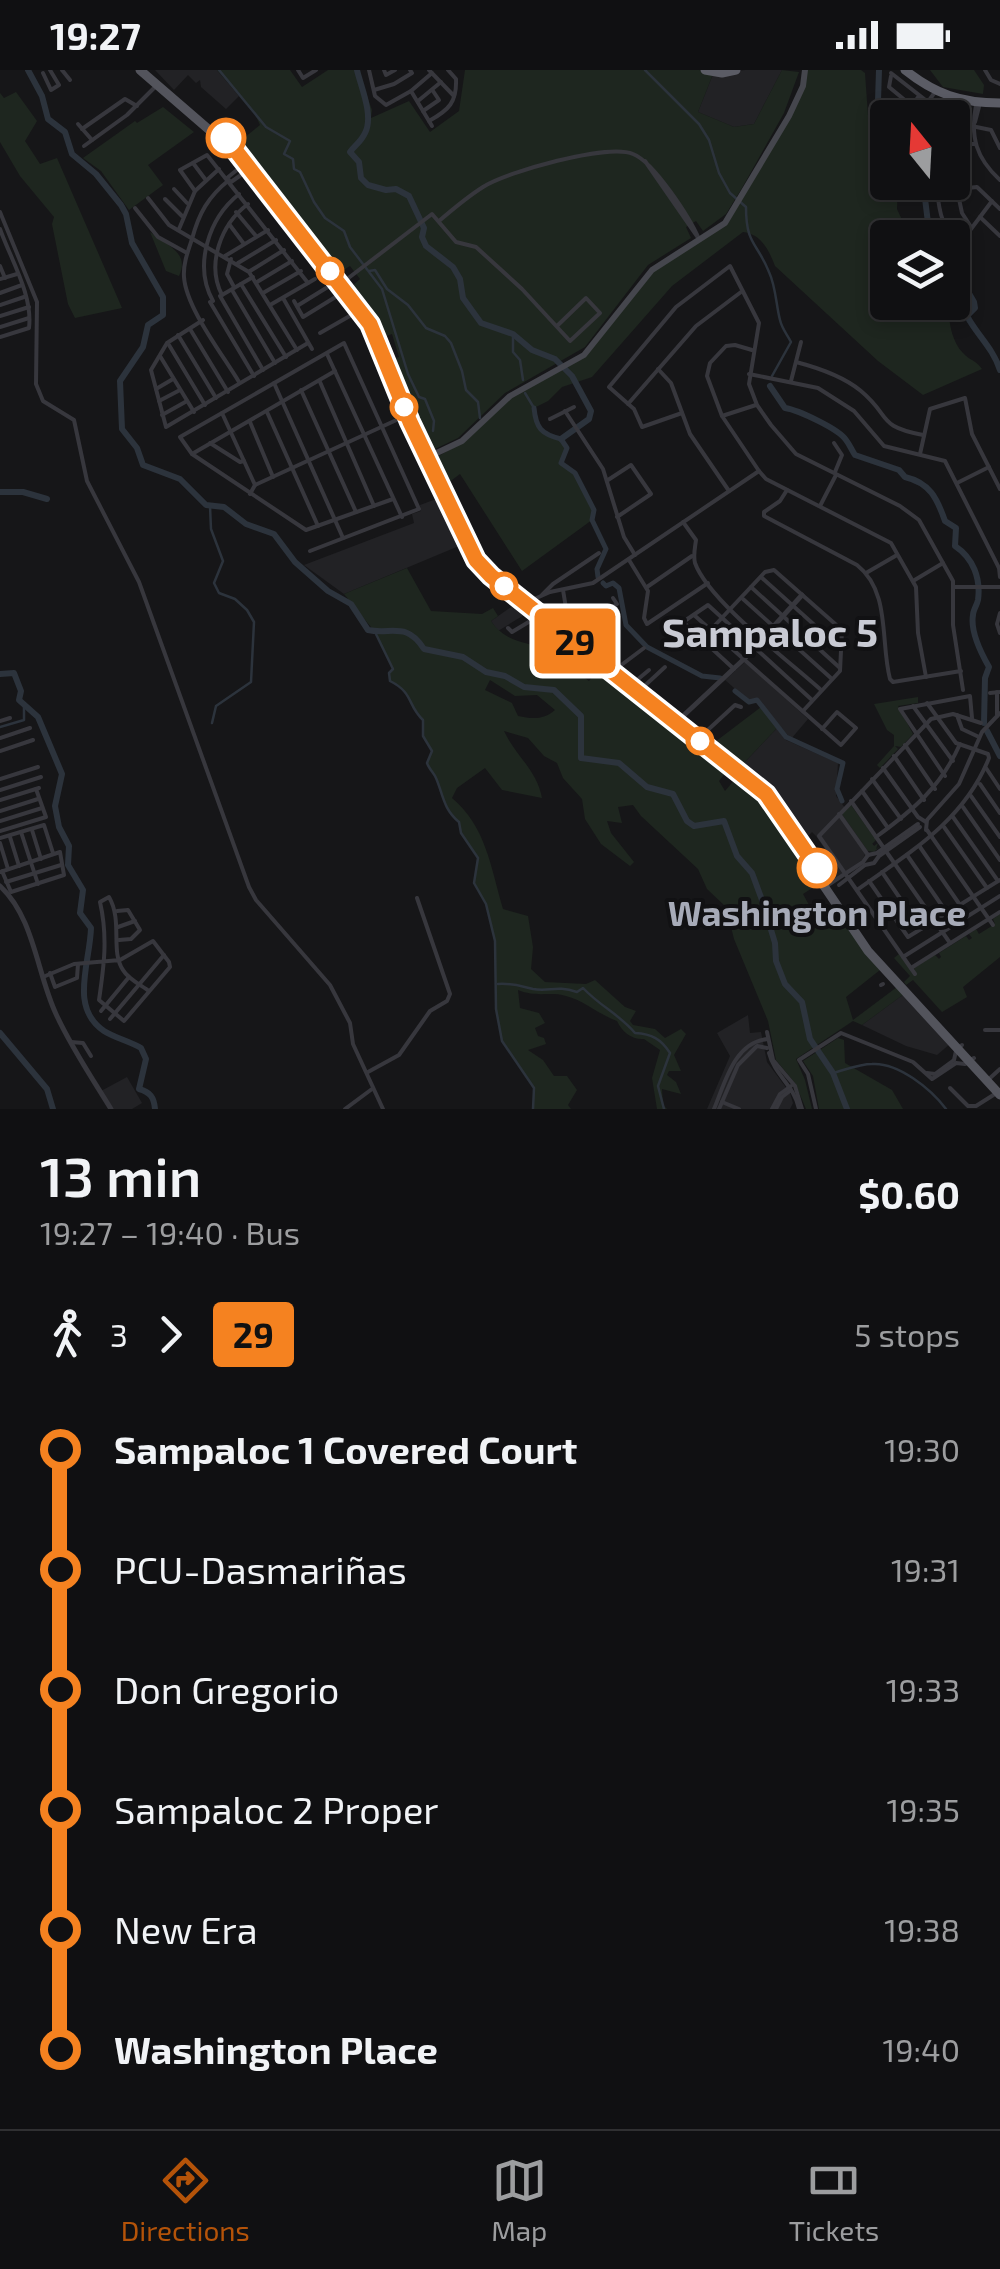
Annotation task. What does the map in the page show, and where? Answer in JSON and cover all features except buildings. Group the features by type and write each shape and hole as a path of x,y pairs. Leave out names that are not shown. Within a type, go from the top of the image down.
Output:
{"highway":[{"path":"705,70 736,70"},
{"path":"905,70 935,92 1000,102"},
{"path":"913,70 940,90 979,100"}],"main road":[{"path":"142,70 215,131 247,166 375,334 405,417 472,554 486,571 612,672 680,720"},
{"path":"426,458 460,438 508,393 566,364 587,348 650,267 725,224 789,116 803,86 803,70"},
{"path":"612,672 680,720 763,796 837,884 887,979 969,1061 993,1075 1000,1091"}],"street":[{"path":"62,70 70,80"},
{"path":"298,70 304,78 313,71"},
{"path":"370,70 378,100 386,106"},
{"path":"384,70 386,75 395,70"},
{"path":"374,90 405,79 412,73 410,70"},
{"path":"411,91 431,124 452,108 456,78 448,70"},
{"path":"985,70 991,80 1000,84"},
{"path":"48,72 59,84 51,90 48,72"},
{"path":"378,109 411,91 431,72 454,96"},
{"path":"905,100 890,87 891,73 925,100"},
{"path":"418,101 441,82"},
{"path":"84,146 158,84"},
{"path":"423,110 439,100 433,92"},
{"path":"929,100 935,92"},
{"path":"916,100 919,96"},
{"path":"92,140 80,127 124,98 136,106"},
{"path":"979,100 975,144 984,165 1000,180"},
{"path":"970,124 991,130 1000,148"},
{"path":"970,144 975,144"},
{"path":"340,286 295,303 303,318 412,231 486,184 530,167 616,150 632,153 645,162 698,238"},
{"path":"195,191 180,170 208,156 308,282"},
{"path":"193,162 205,180"},
{"path":"240,384 185,282 192,238 208,200 247,166"},
{"path":"178,230 195,191 220,168"},
{"path":"970,188 977,187 1000,209"},
{"path":"174,189 187,203"},
{"path":"239,194 220,211 202,276 211,302 254,376"},
{"path":"148,198 161,218 238,263 253,277 297,350"},
{"path":"165,199 182,216"},
{"path":"939,200 944,226 951,236 962,241 992,201"},
{"path":"960,200 962,214 971,227"},
{"path":"248,204 228,222 214,276 221,296 263,370"},
{"path":"135,208 154,234 188,253"},
{"path":"0,212 2,242 26,296 30,318 29,328 0,337"},
{"path":"236,212 256,237"},
{"path":"980,217 1000,236"},
{"path":"430,220 453,239 476,247 570,341 600,313 586,298 558,325"},
{"path":"228,222 244,244"},
{"path":"2,227 36,302 36,380 42,399 74,420 87,481 138,582 249,887 330,985 350,1024 352,1044 384,1109"},
{"path":"268,230 228,257 227,274 275,363"},
{"path":"238,263 276,240"},
{"path":"197,310 253,277 284,250"},
{"path":"8,254 0,262 3,278 17,274"},
{"path":"253,277 292,261"},
{"path":"682,413 642,427 628,404 610,387 676,307 730,266 758,323 749,374 757,405 788,449 916,516 944,562 954,588 954,626 963,690"},
{"path":"264,293 301,271"},
{"path":"270,305 316,278"},
{"path":"242,284 286,356"},
{"path":"0,293 22,286"},
{"path":"628,404 696,326 743,290"},
{"path":"0,305 26,296"},
{"path":"282,298 312,350"},
{"path":"0,316 29,307"},
{"path":"320,333 359,311"},
{"path":"0,327 30,318"},
{"path":"203,320 168,343 151,370 166,426 308,343"},
{"path":"190,328 228,392"},
{"path":"178,335 216,398"},
{"path":"310,551 419,508 360,373 342,342 180,437 192,454 306,530 393,499"},
{"path":"792,382 801,342"},
{"path":"168,343 205,406"},
{"path":"753,350 726,346 707,368 722,416 766,479 886,538 913,581 926,677"},
{"path":"326,352 402,517"},
{"path":"160,356 194,412"},
{"path":"796,362 826,370 861,391 893,428 923,435"},
{"path":"658,369 671,382 694,440 729,491"},
{"path":"192,454 336,370"},
{"path":"749,374 818,388 854,411 884,446 945,461 1000,568 1000,577"},
{"path":"156,388 173,379"},
{"path":"319,380 374,506"},
{"path":"274,383 344,538"},
{"path":"159,402 180,390"},
{"path":"302,390 356,512"},
{"path":"920,454 930,410 965,398 972,434 1000,489"},
{"path":"162,415 187,401"},
{"path":"722,416 757,405"},
{"path":"550,419 574,407"},
{"path":"267,410 318,526"},
{"path":"566,411 608,480 624,537 635,555"},
{"path":"222,414 255,486"},
{"path":"250,494 255,486 273,477 405,417"},
{"path":"250,420 273,477"},
{"path":"210,443 240,462 245,460"},
{"path":"820,506 842,454 834,443"},
{"path":"608,480 631,465 651,494 617,517"},
{"path":"957,484 990,466"},
{"path":"544,595 601,579 759,471"},
{"path":"787,490 780,501 764,512 766,519 866,573 880,598 890,679 893,682 961,672"},
{"path":"682,522 696,540 694,555 698,569 718,596 822,691"},
{"path":"544,595 553,584 600,553"},
{"path":"866,573 897,554"},
{"path":"647,588 694,555"},
{"path":"628,560 647,588 645,623 708,583"},
{"path":"913,581 944,562"},
{"path":"702,639 761,577 774,570 842,630 840,668 803,712"},
{"path":"761,577 840,648"},
{"path":"751,587 840,668"},
{"path":"524,603 570,588"},
{"path":"954,588 1000,588"},
{"path":"562,590 566,608"},
{"path":"680,720 755,648 802,595"},
{"path":"741,597 832,679"},
{"path":"575,643 586,629 585,622 616,604 612,598"},
{"path":"734,669 683,622 708,605 812,701"},
{"path":"1000,613 1000,633"},
{"path":"508,628 512,632 539,615"},
{"path":"694,615 744,659 803,712 822,729 840,745 856,728 838,712 822,729"},
{"path":"612,672 644,648"},
{"path":"635,688 665,667"},
{"path":"635,688 649,670"},
{"path":"837,884 923,823 954,790 984,726 998,714 998,692 990,693"},
{"path":"945,776 900,708 971,697 972,719"},
{"path":"857,890 944,827 971,795 986,768 989,756 960,744 927,703"},
{"path":"702,743 735,705 741,707"},
{"path":"912,706 953,761"},
{"path":"837,884 839,865 819,836 845,807 936,716 957,715 984,726"},
{"path":"957,715 962,729 980,737"},
{"path":"0,721 10,718"},
{"path":"0,738 30,728"},
{"path":"0,751 32,740"},
{"path":"876,836 913,810 935,788 960,744"},
{"path":"906,745 935,788"},
{"path":"894,756 924,800"},
{"path":"0,779 38,767"},
{"path":"883,768 993,925"},
{"path":"986,768 1000,788"},
{"path":"0,790 41,777"},
{"path":"872,779 900,819"},
{"path":"978,782 1000,813"},
{"path":"0,800 38,789 46,817 0,832"},
{"path":"862,790 888,828"},
{"path":"971,795 1000,837"},
{"path":"0,811 39,798"},
{"path":"851,801 950,943"},
{"path":"962,806 1000,860"},
{"path":"0,832 42,808"},
{"path":"839,814 871,858"},
{"path":"869,882 907,936 999,881 953,817"},
{"path":"0,832 9,836 44,825 53,855"},
{"path":"944,827 987,888"},
{"path":"32,828 41,858"},
{"path":"0,832 3,884 45,974 55,1013 111,1109"},
{"path":"22,832 38,885"},
{"path":"9,836 19,866"},
{"path":"919,846 960,905"},
{"path":"3,868 60,852 64,876 11,892 3,884"},
{"path":"906,854 947,913"},
{"path":"3,884 61,865"},
{"path":"882,872 921,930"},
{"path":"837,884 857,890 915,974"},
{"path":"903,957 1000,896"},
{"path":"45,974 81,964 106,962 120,960 151,942 170,967 123,1022 103,1009 99,998 106,962 106,930 100,902 109,898 116,912 120,960 130,977 149,991"},
{"path":"368,1072 399,1056 430,1011 450,994 417,898"},
{"path":"116,912 126,909 139,933 129,940 119,940"},
{"path":"911,968 1000,912"},
{"path":"118,927 134,921"},
{"path":"112,1017 164,955"},
{"path":"45,974 55,987 78,978 81,964"},
{"path":"103,1009 130,977"},
{"path":"985,1030 1000,1030"},
{"path":"816,1109 808,1074 799,1060 837,1035 846,1033 935,1074 969,1061"},
{"path":"716,1109 739,1055 767,1036"},
{"path":"767,1036 773,1066 793,1087"},
{"path":"767,1036 776,1065 793,1087 800,1109"},
{"path":"71,1042 82,1043 91,1056"},
{"path":"760,1043 768,1048"},
{"path":"951,1065 959,1050"},
{"path":"774,1109 793,1087"},
{"path":"950,1088 968,1106 976,1106 1000,1091"},
{"path":"345,1109 372,1089"},
{"path":"720,1101 740,1109"}],"shaded area":[{"path":"155,70 217,70 239,96 226,109 201,87 200,80 196,83 188,75 174,90"},
{"path":"217,70 290,70 302,87 328,70 358,70 372,110 371,118 409,101 430,132 459,111 465,70 699,70 713,74 698,112 734,127 754,124 782,70 799,72 784,113 726,214 703,231 696,221 686,227 691,238 648,265 585,347 505,393 458,438 435,449 388,361 399,357 392,334 380,338 349,289 360,279 350,266 342,271 333,269 235,145 260,125"},
{"path":"782,70 754,124 734,127 698,112 713,74"},
{"path":"807,70 865,73 870,120 870,200 897,200 902,220 870,220 870,320 950,320 954,339 963,353 982,369 923,395 878,361 775,266 759,239 743,232 672,286 592,377 562,387 534,408 541,429 561,439 567,448 561,463 575,473 594,510 592,520 522,571 460,474 444,486 432,460 468,439 509,399 585,357 654,271 727,224 791,117"},
{"path":"930,70 974,70 984,85 983,94 943,87"},
{"path":"16,92 37,121 25,141 40,164 57,158 122,308 75,318 68,304 52,224 54,217 20,176 0,142 0,93 4,98"},
{"path":"163,107 194,132 148,165 163,185 129,210 101,171 83,158 135,121"},
{"path":"150,232 179,256 179,276 166,271"},
{"path":"439,498 459,546 344,594 304,565 414,523 412,514 421,511 420,505"},
{"path":"407,568 431,611 482,614 493,608 498,616 491,621 511,638 554,655 589,681 600,667 727,771 719,781 725,791 736,778 761,798 820,883 803,894 812,925 817,928 843,919 880,970 846,997 853,1020 897,987 904,994 862,1025 853,1021 796,1059 812,1109 806,1109 795,1083 776,1060 768,1021 734,939 726,907 707,889 698,869 633,805 618,807 622,823 607,821 611,833 634,862 630,866 601,844 585,819 582,799 563,778 557,763 544,756 528,738 504,731 536,779 542,798 502,790 485,768 457,788 452,798 480,835 503,909 528,916 533,947 531,969 545,982 586,984 595,980 625,1007 636,1011 630,1021 633,1025 655,1029 665,1038 681,1029 686,1034 674,1055 681,1071 669,1071 667,1075 676,1082 681,1094 662,1089 667,1109 657,1109 652,1078 660,1050 628,1034 617,1021 572,998 518,990 520,1008 539,1013 545,1023 535,1028 546,1044 528,1050 543,1060 554,1076 567,1076 577,1090 568,1105 571,1109 533,1109 534,1088 502,1041 496,1009 495,941 486,904 474,883 478,858 447,807 427,763 432,751 423,736 423,720 403,690 390,681 393,669 375,632 344,594","holes":["490,680 515,696 537,695 555,710 538,718 518,716 512,703 485,690"]},
{"path":"517,603 529,612 498,631 491,621"},
{"path":"745,662 808,719 791,739 757,699 749,701 725,680"},
{"path":"918,697 918,703 898,706 913,734 901,747 895,746 898,749 880,768 877,765 894,746 894,735 887,730 874,704"},
{"path":"761,707 777,728 743,764 711,745"},
{"path":"777,728 786,740 838,763 836,796 877,850 867,851 862,860 837,878 827,879 817,864 829,855 816,836 812,832 804,840 771,793 743,764"},
{"path":"851,805 876,840 872,844 878,843 876,849 880,846 874,852 868,851 842,814"},
{"path":"1000,914 1000,957 963,987 967,997 942,1012 913,980 906,985 904,982 910,976 894,958 899,954 916,973 914,968 935,955 939,959 939,953 966,936 969,940 969,934 976,929 979,934 995,924 993,919"},
{"path":"904,994 951,1043 937,1055 906,1046 862,1025"},
{"path":"748,1015 750,1033 761,1032 767,1062 790,1093 790,1109 707,1109 730,1056 717,1033"},
{"path":"838,1038 844,1040 845,1063 892,1090 903,1109 819,1109 813,1076 803,1061"},
{"path":"127,1077 142,1103 132,1109 111,1109 101,1091"}],"waterway":[{"path":"28,70 42,96 48,119 65,132 72,154 96,174 121,205 132,243 163,297 163,315 148,325 143,347 120,381 122,429 137,448 143,465 180,479 206,505 224,507 246,524 274,534 295,562 328,591 351,604 368,630 404,632 424,649 463,657 486,672 505,676 524,687 554,690 581,716 581,758 619,763 647,787 673,794 687,821 694,826 724,821 737,856 752,873 785,984 802,1002 810,1039 833,1073 847,1109"},
{"path":"219,70 266,127 290,141 284,154 293,159 294,169 300,172 325,218 344,231 350,247 382,289 408,374 434,421 433,431"},
{"path":"357,70 368,118 363,136 350,152 359,162 361,178 368,185 396,189 409,196 424,228 426,246 453,267 463,298 481,323 513,334 532,350 555,359 572,376 591,411 589,419 561,439"},
{"path":"645,70 699,124 730,193 746,207 750,236 765,262 781,323 791,342 772,376"},
{"path":"878,100 879,70"},
{"path":"925,200 928,220"},
{"path":"369,271 375,270 387,289 408,305 426,328 451,343 466,390 478,402 480,418"},
{"path":"970,295 975,308 970,313"},
{"path":"970,320 1000,370"},
{"path":"513,334 513,352 520,360 523,380"},
{"path":"770,386 785,408 835,431 855,455 899,470 927,487 945,521 956,528 955,546 971,563 978,584 973,628 989,667 985,678 984,723"},
{"path":"525,393 534,408"},
{"path":"534,408 541,429 561,439 567,448 561,463 575,473 594,510 592,520 606,549 597,569 598,577"},
{"path":"0,492 23,492 47,499"},
{"path":"210,506 211,529 223,561 214,583 219,593 235,599 247,610 254,622 251,682 216,706 212,723"},
{"path":"603,583 619,588 626,625 647,647 702,676 720,678"},
{"path":"375,632 393,669 390,681 403,690 423,720 423,736 432,751 427,763 447,807 478,858 474,883 486,904 495,941 496,1009 502,1041 534,1088 533,1109"},
{"path":"0,674 14,673 21,691 19,700 38,717 62,774 55,806 59,827 69,846 68,865 83,890 80,913 91,928 84,984 87,1010 104,1031 141,1048 146,1059 139,1089 151,1096 155,1109"},
{"path":"735,691 749,702 757,700 786,737 843,763 837,789 842,801"},
{"path":"0,727 24,720 24,706"},
{"path":"987,731 1000,756"},
{"path":"498,984 577,992 583,988 635,1033 659,1041 670,1053 658,1086 664,1109"},
{"path":"0,1033 47,1089 53,1109"},
{"path":"833,1073 867,1064 892,1067 923,1085 946,1109"}],"bus line":[{"name":"29","path":"226,138 370,324 410,422 476,560 491,576 766,794 817,868"}],"place":[{"name":"Washington Place","path":"817,868"}],"district":[{"name":"Sampaloc 5","path":"770,631"}]}
